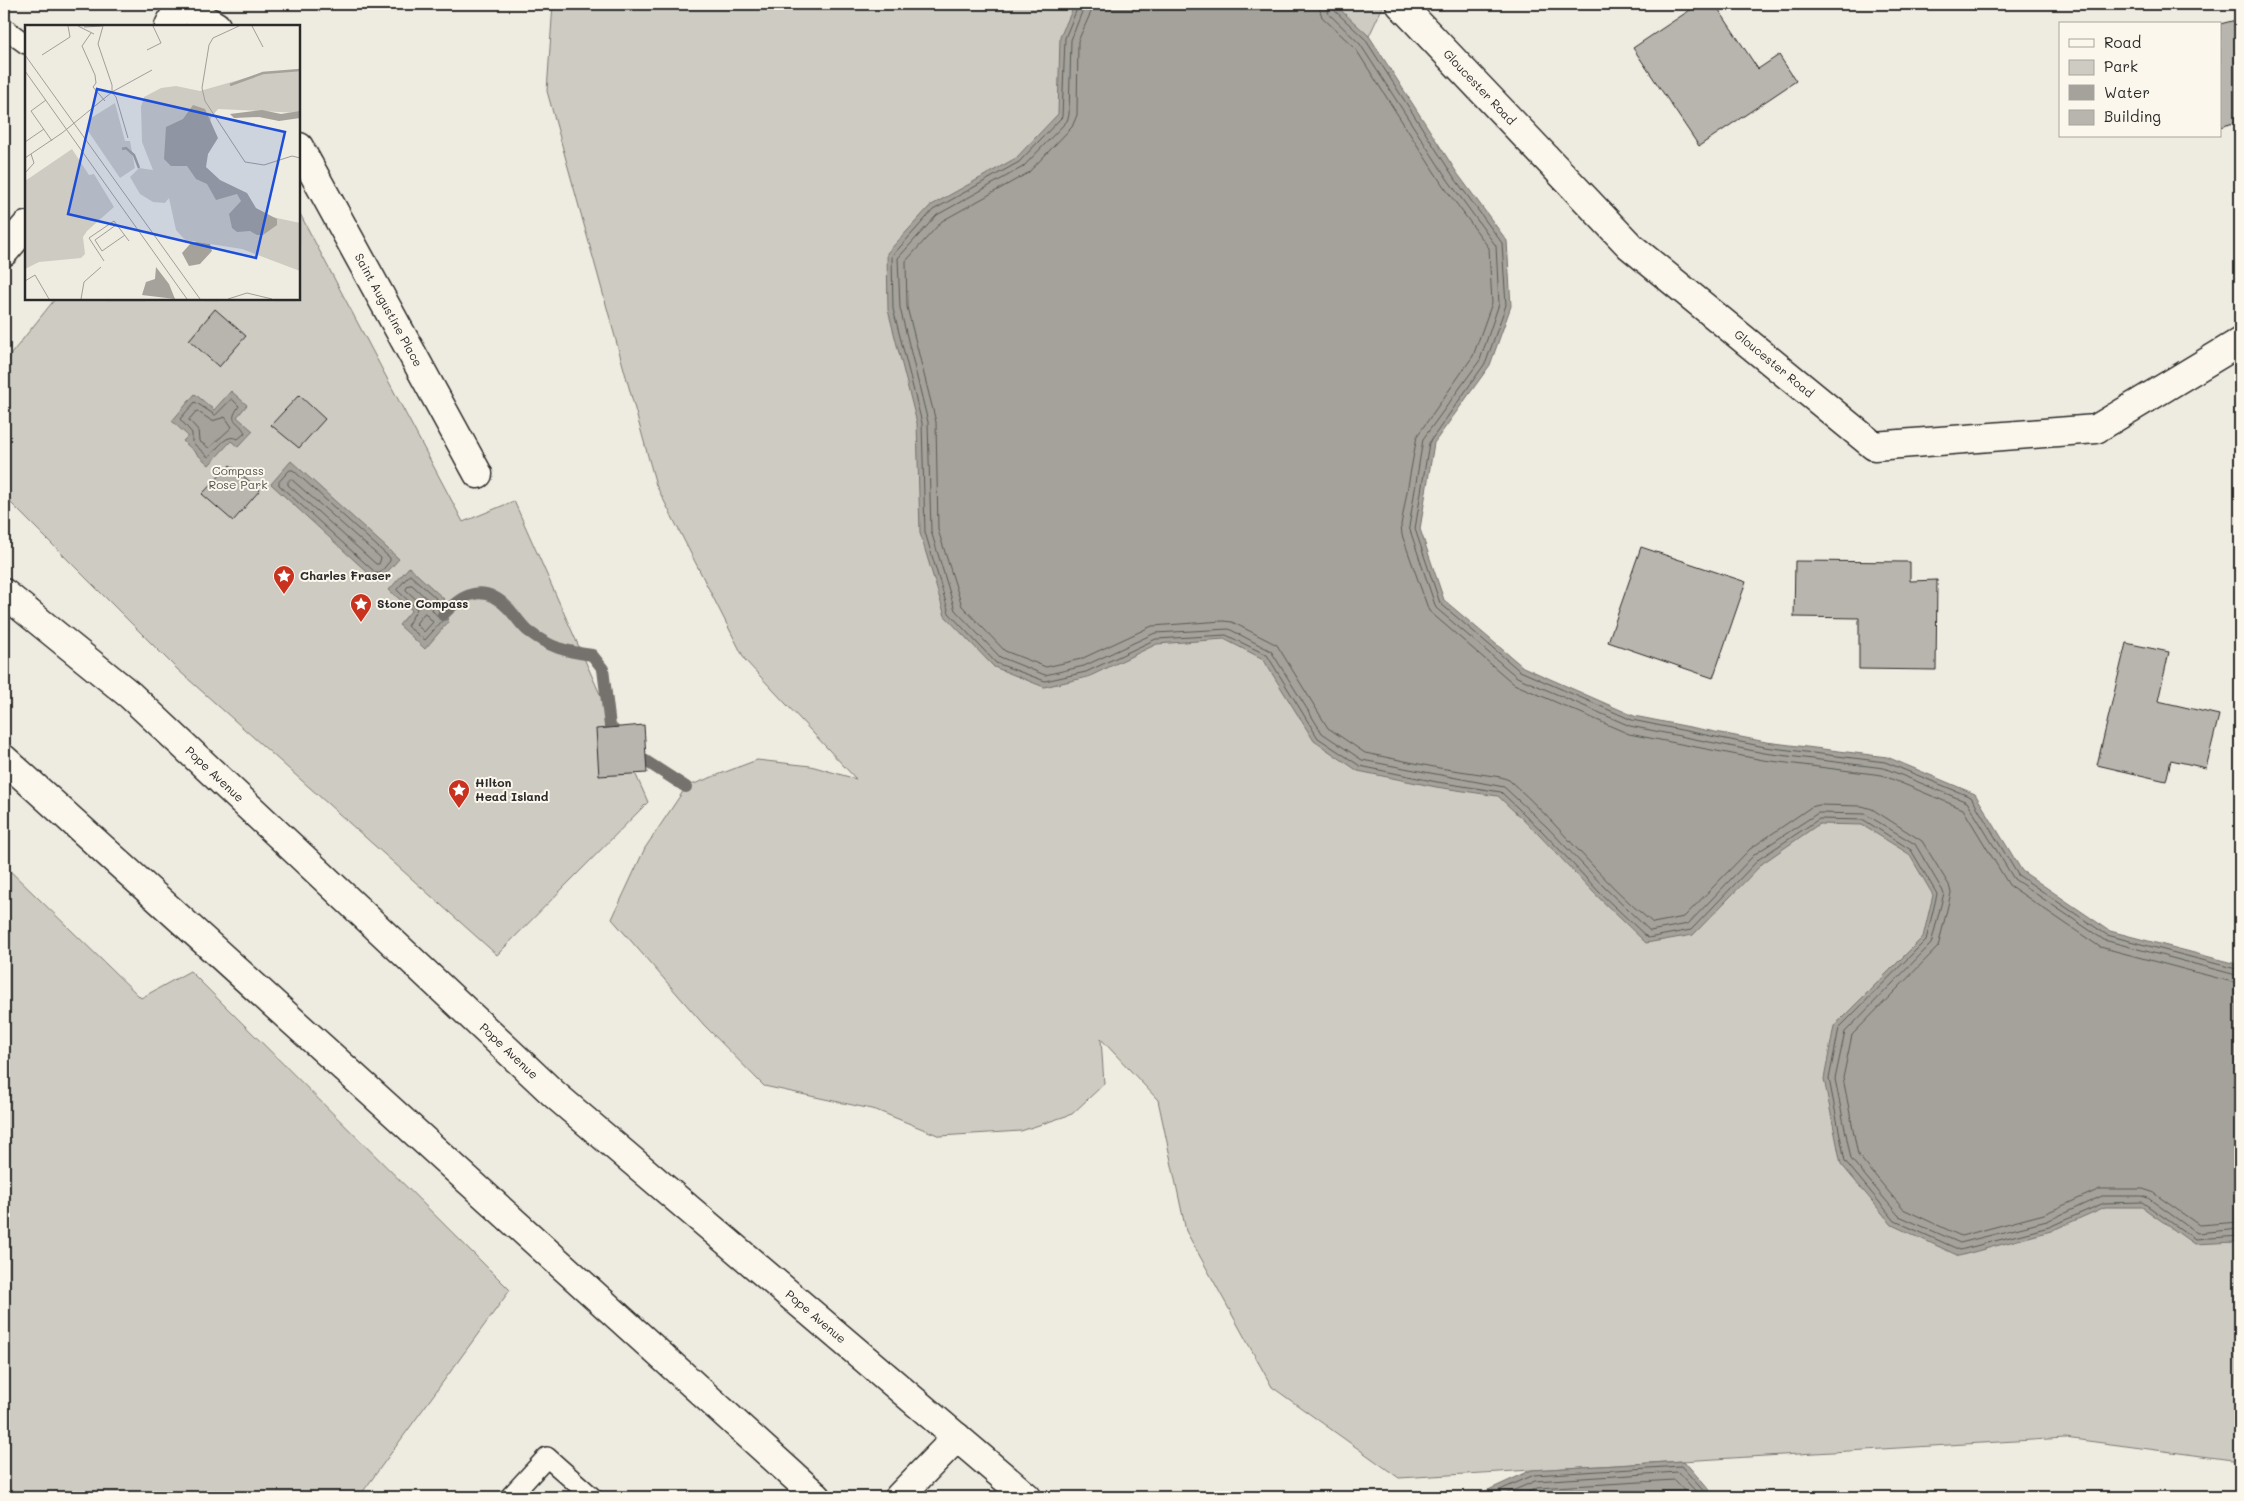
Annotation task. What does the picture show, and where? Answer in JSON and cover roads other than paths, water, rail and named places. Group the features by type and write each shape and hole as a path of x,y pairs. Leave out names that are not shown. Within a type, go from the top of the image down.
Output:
{"main road":[{"name":"Gloucester Road","path":"1400,4 1630,246 1874,446 2096,429 2240,342"},
{"path":"178,10 214,25"},
{"name":"Saint Augustine Place","path":"300,149 478,474"},
{"path":"4,252 25,227"},
{"name":"Pope Avenue","path":"4,593 130,695 554,1094 1027,1497"},
{"path":"4,759 817,1497"},
{"path":"899,1497 958,1437"}],"lane":[{"path":"4,28 25,43"},
{"path":"510,1497 547,1457 581,1494"}],"water":[{"path":"1075,4 1334,4 1369,36 1457,173 1507,241 1511,306 1490,365 1434,443 1420,529 1444,600 1523,667 1634,716 1766,742 1887,757 1975,794 2022,871 2110,931 2240,965 2240,1239 2236,1242 2194,1244 2142,1207 2105,1207 2051,1231 1959,1256 1892,1225 1841,1164 1824,1079 1834,1026 1923,937 1933,895 1909,854 1862,825 1819,824 1763,863 1693,935 1646,943 1498,796 1436,787 1358,771 1314,741 1263,659 1224,639 1157,644 1088,677 1044,687 994,667 945,616 920,533 917,423 888,310 887,253 930,206 1016,158 1058,114 1060,37"},
{"path":"231,391 247,405 237,417 253,431 238,447 231,441 209,465 183,441 188,436 172,421 195,394 214,410"},
{"path":"291,461 399,559 378,582 271,484"},
{"path":"409,567 444,599 436,608 449,621 425,649 399,625 412,610 389,590"},
{"path":"1684,1461 1715,1497 1473,1497 1532,1470"}],"waterway":[{"path":"443,615 458,601 466,597 482,593 491,595 508,608 528,631 544,641 566,650 592,655 603,669 610,726 638,756 686,787"}],"place":[{"name":"Charles Fraser","path":"284,595"},
{"name":"Stone Compass","path":"361,623"},
{"name":"Hilton Head Island","path":"459,809"}],"park label":[{"name":"Compass Rose Park","path":"238,478"}]}
